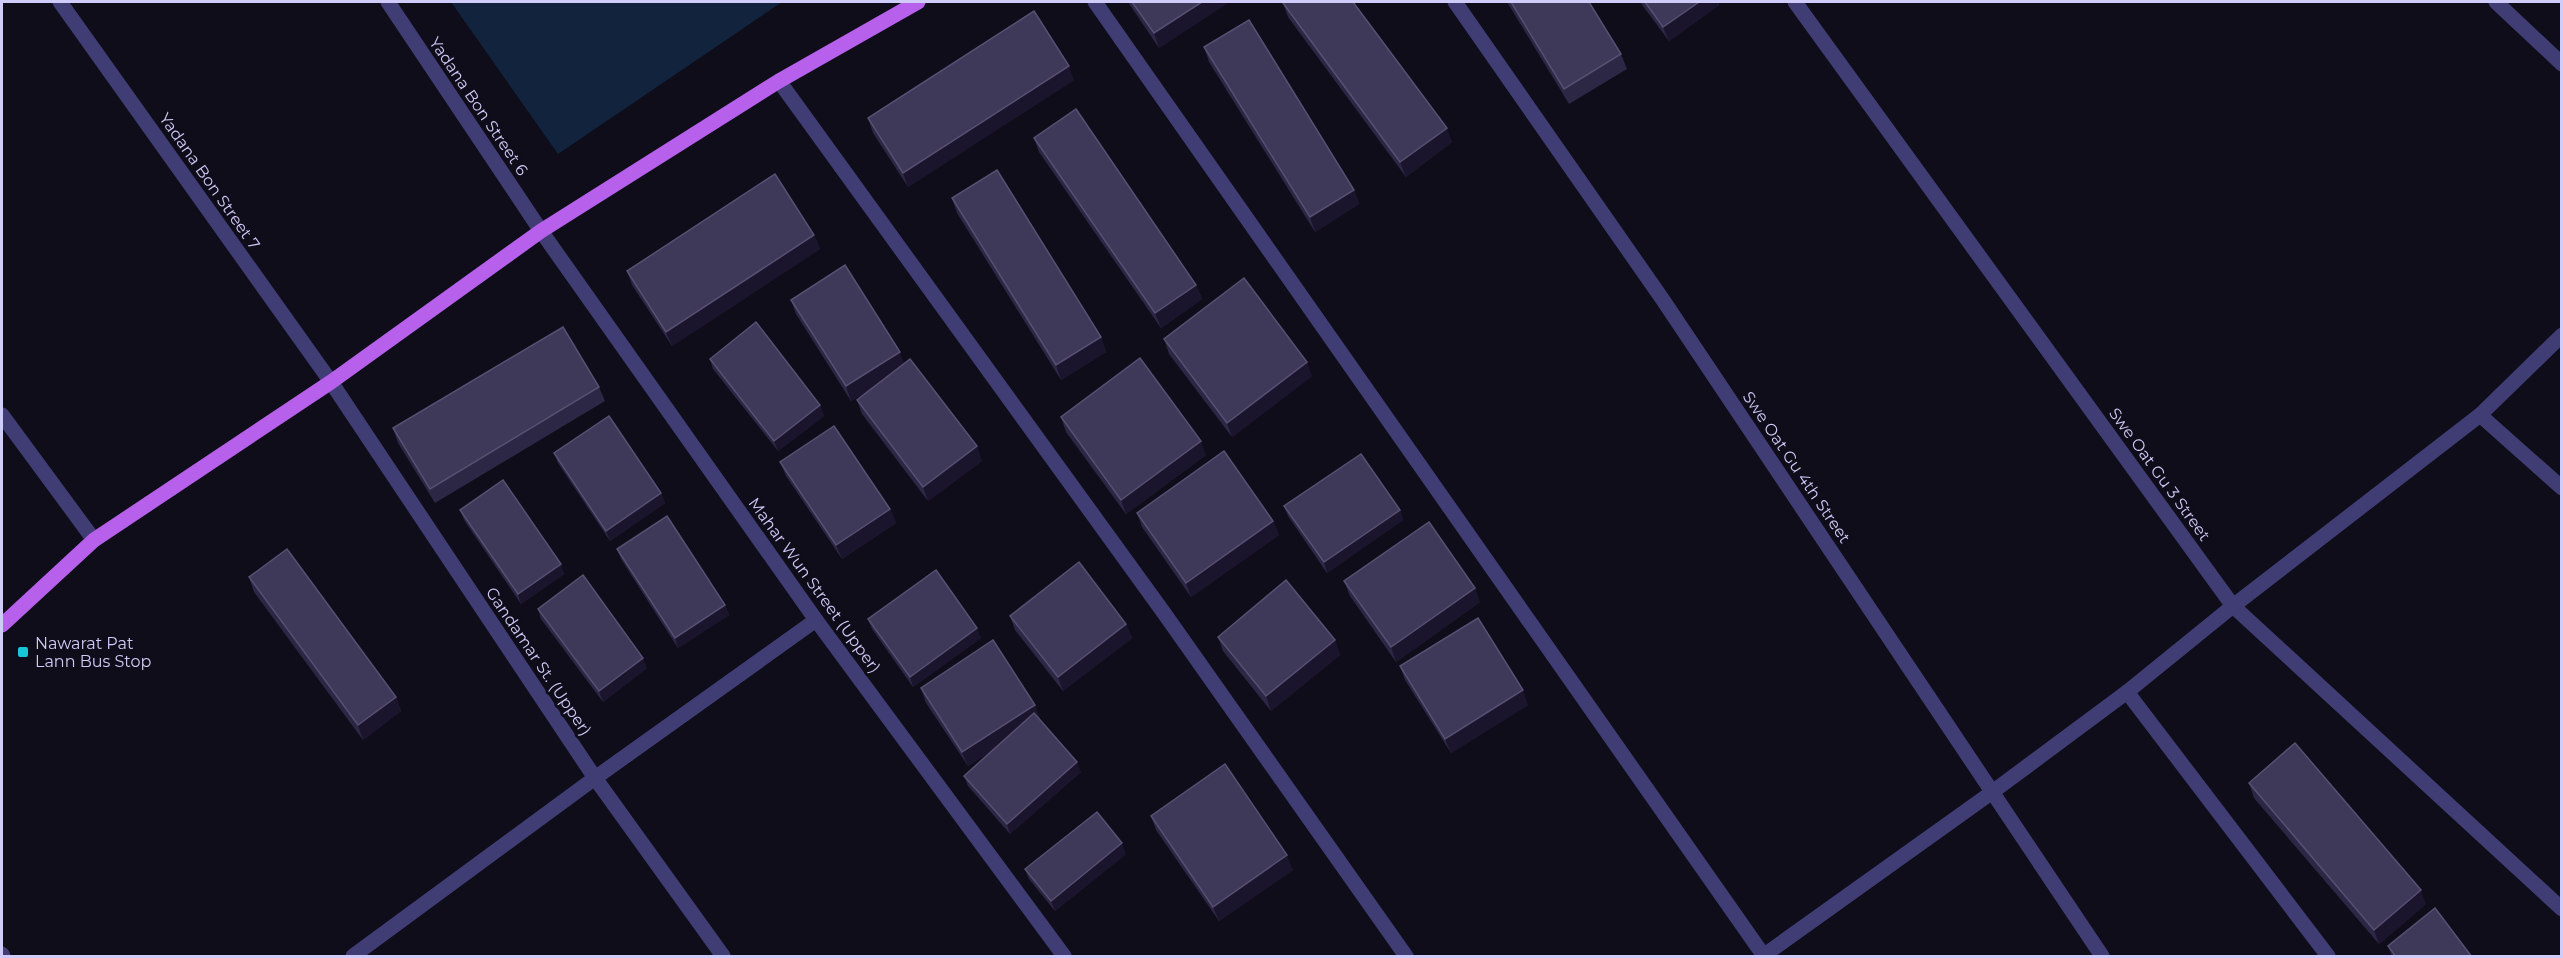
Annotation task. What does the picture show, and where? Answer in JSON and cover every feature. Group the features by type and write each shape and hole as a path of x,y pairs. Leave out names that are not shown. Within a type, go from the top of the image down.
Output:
{"main road":[{"path":"2,625 94,540 331,382 541,231 779,81 918,2"}],"street":[{"name":"Yadana Bon Street 7","path":"60,2 331,382"},
{"name":"Yadana Bon Street 6","path":"388,2 541,231"},
{"path":"1095,2 1764,956 1992,793 2127,692 2233,606 2480,415 2562,335"},
{"name":"Swe Oat Gu 4th Street","path":"1455,2 1664,300 2103,957"},
{"name":"Swe Oat Gu 3 Street","path":"1795,2 2233,606 2562,909"},
{"path":"2496,2 2562,64"},
{"path":"779,81 1164,613 1406,957"},
{"name":"Mahar Wun Street (Upper)","path":"541,231 816,620 1064,957"},
{"name":"Gandamar St. (Upper)","path":"331,382 595,778 723,957"},
{"path":"2,415 94,540"},
{"path":"2480,415 2562,488"},
{"path":"358,955 595,778 816,620"},
{"path":"2127,692 2328,957"}],"water":[{"path":"451,2 782,2 558,154"}],"building":[{"path":"1132,2 1202,2 1154,33"},
{"path":"1284,2 1353,2 1447,128 1400,162"},
{"path":"1511,2 1589,2 1621,54 1564,89"},
{"path":"1645,2 1699,2 1663,27"},
{"path":"1034,11 1069,66 903,173 868,118"},
{"path":"1249,20 1354,190 1310,217 1204,47"},
{"path":"1076,109 1196,285 1155,313 1034,138"},
{"path":"997,170 1101,337 1056,365 952,198"},
{"path":"775,174 814,235 666,332 627,271"},
{"path":"845,265 900,352 846,386 791,300"},
{"path":"1244,278 1307,362 1227,423 1164,339"},
{"path":"756,322 820,405 774,441 710,359"},
{"path":"563,327 599,387 430,489 393,428"},
{"path":"1140,358 1201,441 1121,500 1061,417"},
{"path":"910,359 977,446 923,487 857,400"},
{"path":"609,416 661,493 606,531 554,453"},
{"path":"834,426 890,509 836,545 780,462"},
{"path":"1224,451 1273,521 1186,583 1137,513"},
{"path":"1361,454 1400,510 1324,562 1284,506"},
{"path":"503,480 561,564 518,594 460,510"},
{"path":"667,516 725,605 675,638 617,549"},
{"path":"1429,522 1475,588 1391,647 1344,581"},
{"path":"287,549 396,697 358,725 249,577"},
{"path":"1079,562 1126,624 1058,677 1010,616"},
{"path":"936,570 977,628 910,677 868,619"},
{"path":"583,575 643,658 599,691 538,609"},
{"path":"1286,580 1335,640 1266,696 1218,637"},
{"path":"1478,618 1523,690 1445,739 1400,666"},
{"path":"993,640 1035,705 962,752 921,688"},
{"path":"1034,713 1077,762 1007,824 964,776"},
{"path":"2295,743 2421,890 2374,930 2249,783"},
{"path":"1225,764 1287,855 1213,907 1151,816"},
{"path":"1097,812 1122,843 1051,901 1025,869"},
{"path":"2435,908 2472,957 2396,957 2388,946"}],"place":[{"name":"Nawarat Pat Lann Bus Stop","path":"23,652"}]}
